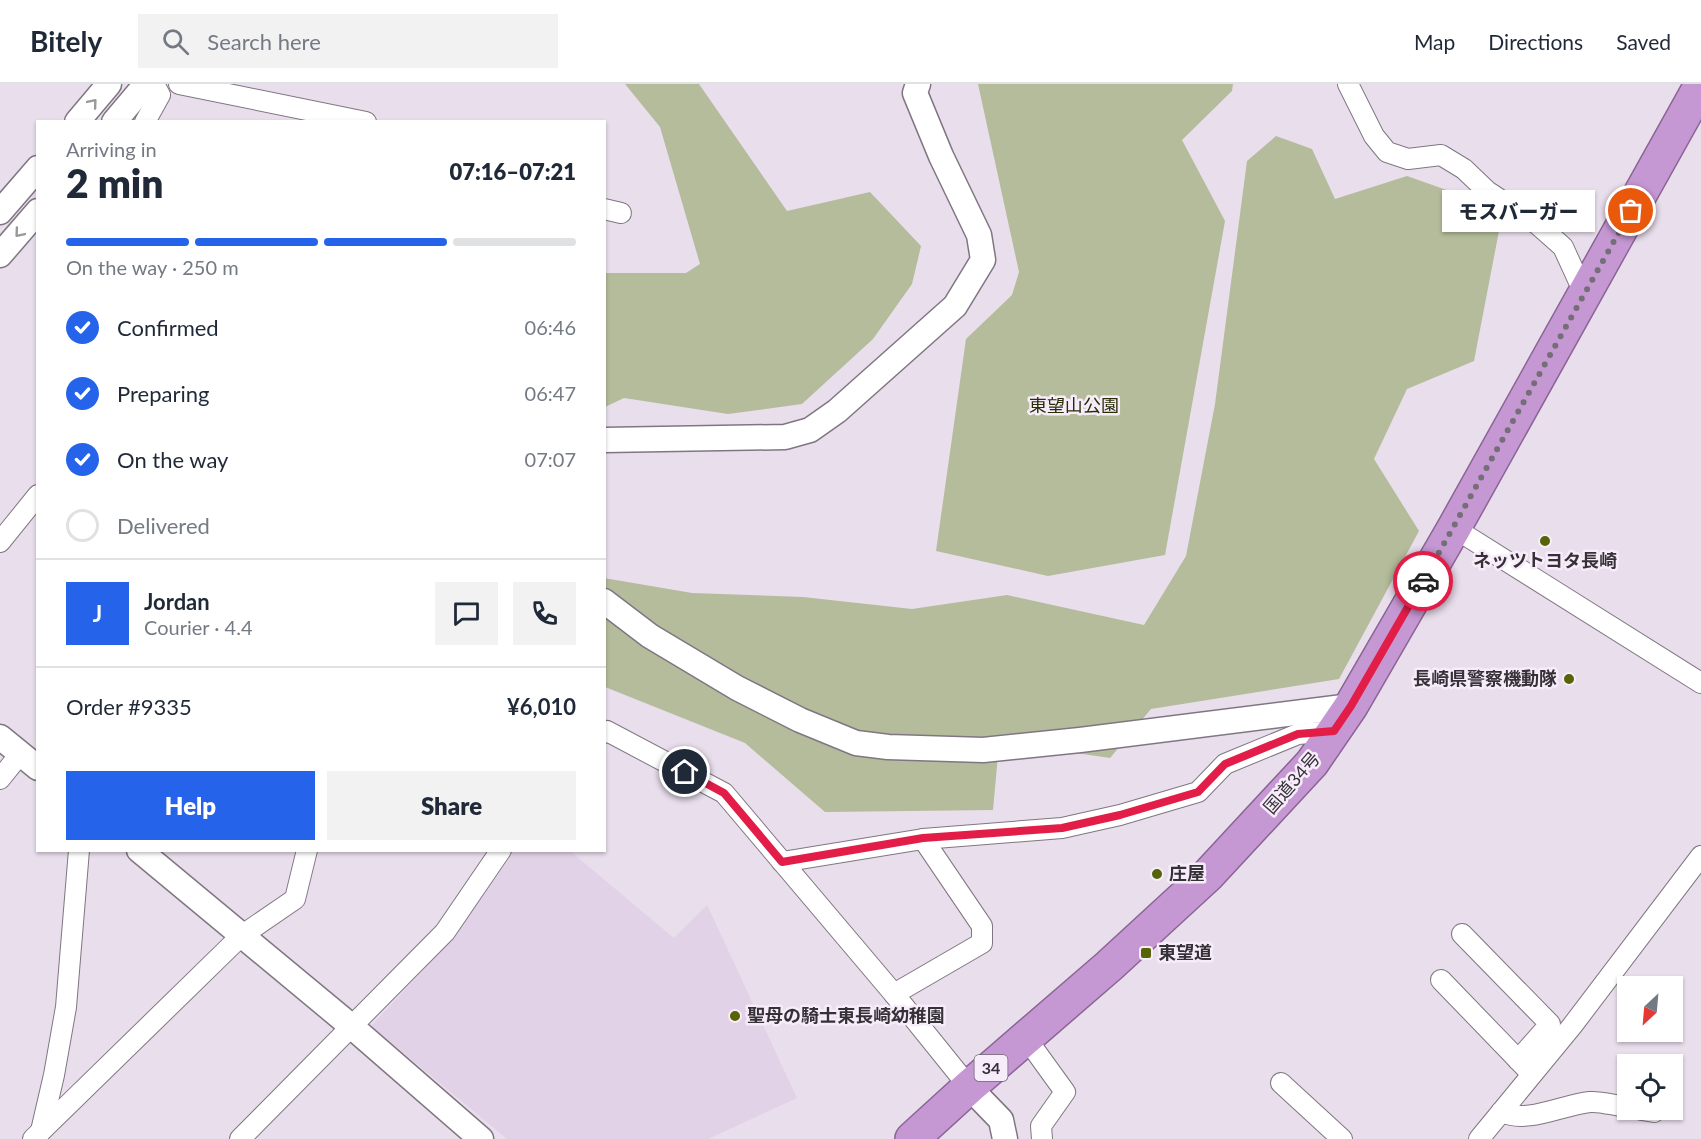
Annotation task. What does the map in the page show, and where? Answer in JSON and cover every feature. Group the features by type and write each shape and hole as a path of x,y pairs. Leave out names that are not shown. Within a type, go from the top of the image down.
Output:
{"highway":[{"name":"国道34号","path":"912,1139 1109,966 1208,875 1312,763 1342,719 1454,528 1701,85"}],"street":[{"path":"79,120 109,84"},
{"path":"116,120 146,84"},
{"path":"146,120 160,95 154,84"},
{"path":"178,84 356,120"},
{"path":"606,440 785,437 810,430 837,411 955,306 983,260 979,235 941,156 915,93 918,84"},
{"path":"1348,84 1374,136 1388,152 1408,159 1442,155 1464,169 1487,191 1537,224 1563,247 1585,295"},
{"path":"0,212 36,170"},
{"path":"0,255 36,213"},
{"path":"0,542 36,497"},
{"path":"1454,528 1701,683"},
{"path":"606,603 650,636 737,688 800,720 856,743 888,747 983,750 1342,719"},
{"path":"782,862 923,838 1062,828 1120,815 1198,792 1225,764 1342,719"},
{"path":"606,732 724,793 894,994 969,1087 1002,1120 1005,1139"},
{"path":"0,737 29,761 0,778"},
{"path":"894,994 982,943 982,926 923,838"},
{"path":"37,1135 54,1075 66,1007 79,852"},
{"path":"141,852 351,1026 481,1139"},
{"path":"37,1135 241,936 295,899 307,852"},
{"path":"240,1139 445,932 500,852"},
{"path":"1479,1139 1586,1007 1701,856"},
{"path":"1462,934 1550,1024 1518,1060"},
{"path":"1441,980 1532,1074"},
{"path":"1026,1038 1065,1092 1041,1126 1042,1139"},
{"path":"1281,1083 1342,1139"},
{"path":"1501,1112 1511,1116 1533,1114 1592,1101 1617,1105"}],"shaded area":[{"path":"513,852 571,852 674,938 707,905 797,1098 708,1139 507,1139 371,1026 452,939"}],"green space":[{"path":"625,84 699,84 787,211 870,192 921,246 912,284 873,339 802,404 728,414 624,398 606,407 606,273 686,273 700,264 660,127"},
{"name":"東望山公園","path":"978,84 1233,84 1232,91 1182,140 1225,221 1165,555 1048,576 936,551 966,339 1012,295 1019,272"},
{"path":"1276,136 1312,149 1335,199 1407,176 1503,210 1474,361 1407,389 1374,459 1419,531 1339,679 1151,709 1110,758 1035,747 998,755 993,810 825,812 745,743 606,687 606,578 692,593 803,597 912,609 1007,595 1144,625 1186,556 1215,404 1247,161"}],"way so far":[{"path":"1423,581 1631,211"}],"place":[{"name":"モスバーガー","path":"1631,211"},
{"name":"ネッツトヨタ長崎","path":"1545,541"},
{"name":"長崎県警察機動隊","path":"1569,679"},
{"name":"庄屋","path":"1157,874"},
{"name":"東望道","path":"1146,953"},
{"name":"聖母の騎士東長崎幼稚園","path":"735,1016"}],"route":[{"path":"685,772 724,793 782,862 923,838 1062,828 1120,815 1198,792 1225,764 1298,734 1334,731 1351,706 1423,581"}]}
